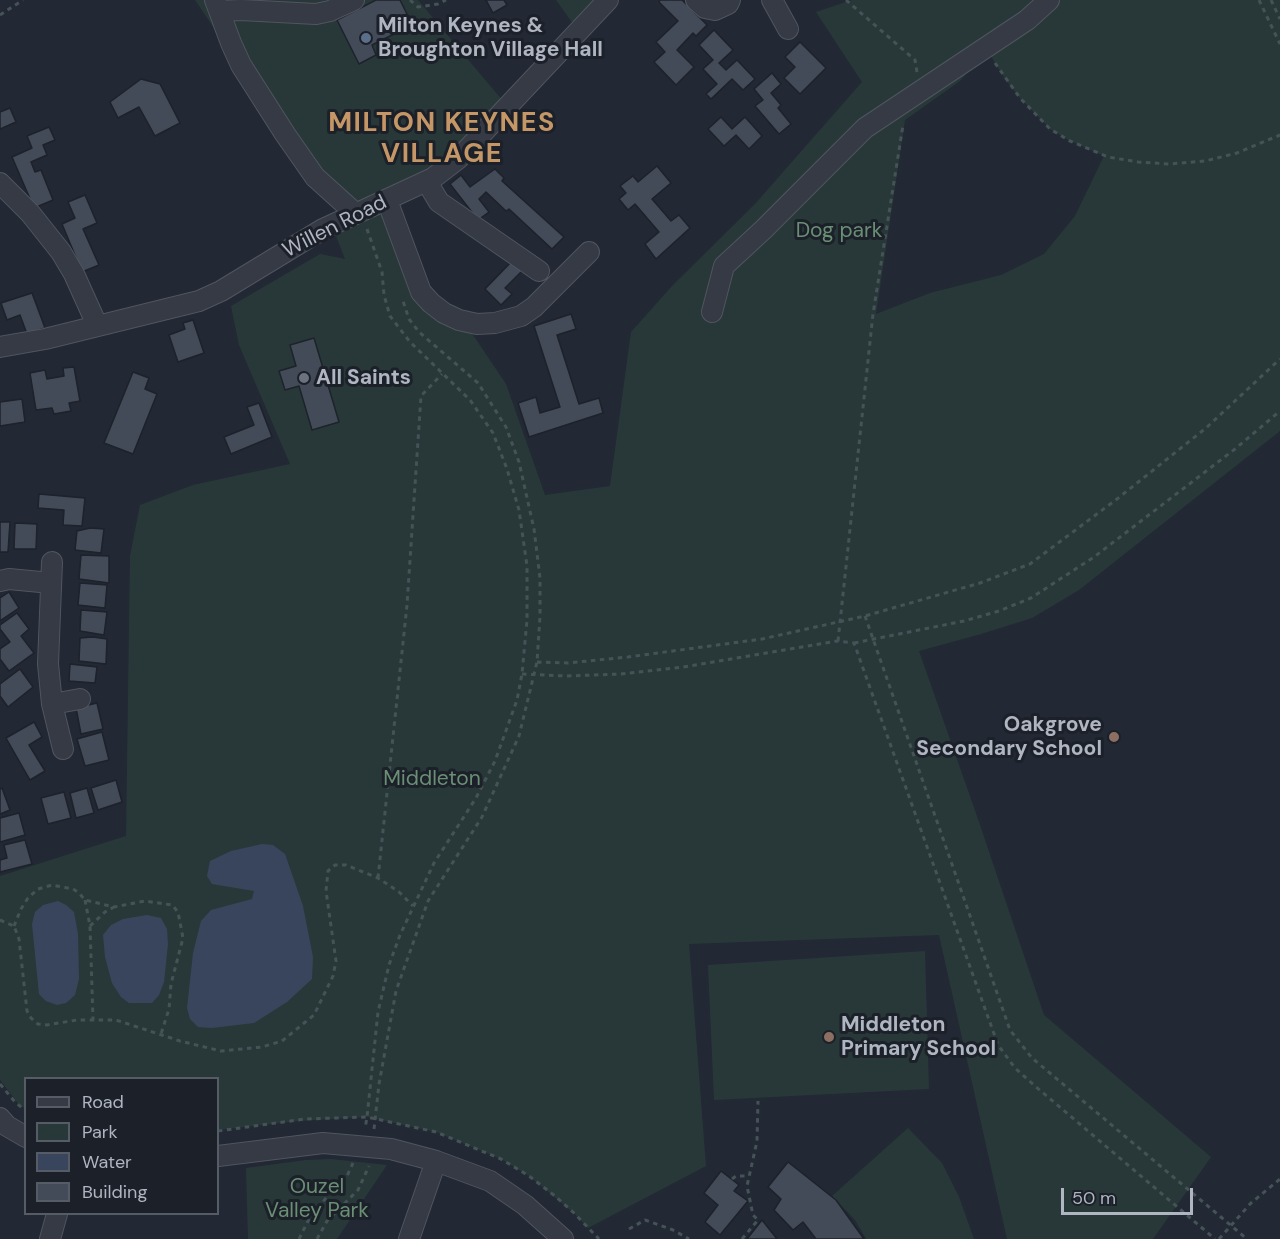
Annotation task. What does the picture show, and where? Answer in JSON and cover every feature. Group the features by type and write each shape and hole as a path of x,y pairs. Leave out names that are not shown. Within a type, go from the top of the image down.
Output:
{"street":[{"path":"354,0 330,11 316,14 241,10 218,6 231,43 242,65 285,134 315,177 356,214"},
{"name":"Willen Road","path":"0,347 45,339 205,299 323,229 427,182 459,158 608,0"},
{"path":"696,0 705,8 715,10 728,4 730,0"},
{"path":"772,0 788,29"},
{"path":"712,312 724,266 865,128 1027,20 1049,0"},
{"path":"427,182 439,202 539,272"},
{"path":"0,183 30,213 61,252 74,274 96,325"},
{"path":"387,200 421,292 430,303 459,320 477,324 495,323 521,316 534,307 589,252"},
{"path":"52,562 48,664 52,704 63,749"},
{"path":"0,581 9,579 51,583"},
{"path":"52,704 80,699"},
{"path":"0,1118 7,1126 24,1136"},
{"path":"219,1156 323,1143 367,1146 436,1161 490,1181 525,1205 563,1239"},
{"path":"410,1239 436,1161"},
{"path":"50,1239 57,1215"}],"path":[{"path":"0,15 23,0"},
{"path":"410,0 418,7 438,4 446,0"},
{"path":"846,0 915,60 920,92"},
{"path":"1259,0 1280,44"},
{"path":"1271,0 1280,19"},
{"path":"987,46 1005,79 1034,115 1050,129 1070,141 1108,158 1159,163 1205,161 1237,153 1280,135"},
{"path":"838,641 873,314 904,118"},
{"path":"356,214 367,228 372,240 382,272 384,295 390,316 410,342 470,400 493,433 519,510 527,566 527,620 517,700 495,761 476,798 434,863 413,906 389,965 378,1012 367,1117"},
{"path":"299,1239 322,1200 347,1176 367,1146 376,1118 379,1084 396,991 428,901 482,817 519,736 537,662 540,578 534,529 519,462 506,427 478,383 419,332 409,319 399,289"},
{"path":"537,662 568,663 628,657 762,639 865,616 980,583 1030,564 1206,428 1280,359"},
{"path":"378,878 406,604 422,396 442,374"},
{"path":"522,674 621,674 683,667 838,641 854,643 964,621 999,611 1031,598 1094,557 1235,449 1280,411"},
{"path":"865,616 1010,1030 1032,1058 1247,1239"},
{"path":"854,643 998,1045 1015,1068 1217,1239 1251,1203 1280,1179"},
{"path":"93,1020 90,926 85,900 79,893 59,885 38,889 28,898 14,926 19,939 27,1011 31,1018 38,1024 47,1025 77,1020 93,1020 116,1020 180,1041 221,1051 262,1047 282,1041 314,1015 333,976 336,961 326,891 328,871 335,865 346,865 378,878 399,892 413,906"},
{"path":"85,900 114,907"},
{"path":"90,926 114,907 145,901 172,905 178,912 183,938 171,984 169,1009 161,1034"},
{"path":"0,920 14,926"},
{"path":"0,1084 24,1109"},
{"path":"742,1239 758,1220 753,1215 747,1186 757,1141 758,1101"},
{"path":"219,1131 305,1119 367,1117 436,1132 501,1160 529,1176 575,1214 599,1239"},
{"path":"317,1239 327,1221 358,1190 369,1166 367,1146"},
{"path":"732,1179 736,1176 749,1176"},
{"path":"629,1229 645,1220 673,1230 689,1239"}],"green space":[{"path":"195,0 418,0 508,107 439,175 356,214 312,173"},
{"path":"556,0 603,0 576,28"},
{"name":"Middleton","path":"852,0 1280,0 1280,431 1079,590 1032,618 919,651 1044,1015 1211,1157 1153,1239 1007,1239 939,935 689,944 706,1166 588,1228 575,1214 529,1176 501,1159 436,1132 367,1117 298,1121 219,1130 219,1077 24,1077 24,1108 0,1080 0,876 126,836 130,556 140,505 193,485 290,464 239,345 231,306 320,254 345,259 335,233 384,209 410,279 467,326 506,384 545,495 610,486 631,332 672,286 755,204 862,82 816,12","holes":["988,51 1020,98 1050,129 1104,156 1075,216 1044,254 1001,275 930,293 876,314 905,120 960,81"]},
{"path":"925,951 929,1089 714,1100 708,965"},
{"path":"908,1128 942,1163 959,1197 974,1239 866,1239 855,1220 832,1196"},
{"name":"Ouzel Valley Park","path":"331,1159 387,1165 337,1239 248,1239 246,1168"}],"water":[{"path":"262,844 273,845 285,854 303,906 313,957 312,979 287,1002 254,1023 212,1028 198,1027 190,1019 187,1008 193,953 201,921 211,910 252,899 254,891 212,884 207,876 210,861 231,851"},
{"path":"58,901 74,912 78,934 79,979 75,995 66,1003 57,1005 46,1001 39,994 32,924 35,912 43,905"},
{"path":"147,915 161,918 167,929 168,944 164,982 159,995 152,1003 129,1003 121,997 112,983 105,957 103,935 111,925 123,919"}],"building":[{"name":"Milton Keynes & Broughton Village Hall","path":"376,0 400,0 407,14 395,21 400,31 372,45 376,55 359,64 337,20"},
{"path":"486,0 504,0 507,5 493,13"},
{"path":"660,0 682,0 707,25 696,36 693,33 677,50 694,67 676,85 654,62 665,52 656,42 678,21 659,2"},
{"path":"714,30 733,50 719,63 726,70 737,60 755,79 743,90 732,79 711,99 706,94 717,84 703,69 713,60 699,45"},
{"path":"800,42 826,68 800,94 784,78 795,67 785,57"},
{"path":"772,73 781,84 771,93 781,105 778,108 791,124 779,134 755,106 763,100 754,89"},
{"path":"141,79 160,84 180,123 155,136 139,107 118,118 110,102"},
{"path":"10,108 16,122 0,129 0,112"},
{"path":"721,117 732,129 745,117 762,136 749,149 736,135 724,146 708,129"},
{"path":"49,127 55,140 43,145 47,155 31,162 35,172 41,170 53,200 34,208 12,157 32,148 27,136"},
{"path":"657,166 671,183 652,199 671,221 679,215 690,228 656,259 645,244 659,232 635,204 628,210 619,199 626,193 620,186 633,176 638,182"},
{"path":"495,169 504,178 502,181 564,237 552,249 509,209 506,211 486,192 479,199 489,212 478,220 450,184 461,175 470,187"},
{"path":"85,195 97,223 83,229 99,265 82,272 62,224 75,218 68,202"},
{"path":"514,259 524,269 505,288 512,294 501,305 485,289"},
{"path":"32,293 45,328 27,334 20,315 7,320 1,303"},
{"path":"571,314 576,329 557,335 579,404 599,398 603,413 529,437 518,403 536,397 540,413 560,407 534,326"},
{"path":"193,320 204,353 178,362 169,335 185,329 183,323"},
{"name":"All Saints","path":"314,338 339,422 312,430 299,386 285,390 279,371 296,366 290,345"},
{"path":"74,367 80,401 69,403 71,411 54,414 52,408 36,410 30,373 45,370 47,379 64,376 63,368"},
{"path":"133,372 149,378 145,389 157,394 133,454 104,443"},
{"path":"22,399 25,422 0,426 0,402"},
{"path":"259,403 272,437 231,454 224,437 254,425 247,407"},
{"path":"39,494 85,498 82,526 63,525 64,510 38,508"},
{"path":"0,522 10,522 8,552 0,552"},
{"path":"15,523 37,524 36,549 14,549"},
{"path":"90,528 104,529 101,553 75,550 77,531"},
{"path":"81,555 109,556 109,583 79,579"},
{"path":"80,583 107,585 105,608 78,605"},
{"path":"9,592 19,608 0,621 0,598"},
{"path":"81,610 107,612 104,635 80,631"},
{"path":"17,613 29,629 21,636 34,653 9,671 0,659 0,649 10,642 0,629 0,625"},
{"path":"80,638 107,639 106,664 79,661"},
{"path":"70,664 97,667 95,683 69,681"},
{"path":"20,669 33,687 8,707 0,696 0,684"},
{"path":"97,703 103,729 81,734 76,708"},
{"path":"34,722 42,737 29,745 45,771 30,780 6,738"},
{"path":"102,732 109,760 85,766 77,739"},
{"path":"116,780 122,802 98,810 91,788"},
{"path":"2,788 10,810 0,814 0,789"},
{"path":"87,788 94,813 76,818 70,793"},
{"path":"64,792 71,818 48,824 41,798"},
{"path":"19,813 25,835 0,842 0,818"},
{"path":"25,840 32,864 0,872 0,860 7,858 4,845"},
{"path":"788,1162 836,1200 864,1239 816,1239 803,1222 793,1230 774,1210 781,1199 768,1187"},
{"path":"721,1171 739,1185 734,1191 748,1201 720,1235 705,1222 718,1205 704,1193"},
{"path":"762,1220 777,1239 747,1239"}],"place":[{"name":"Milton Keynes & Broughton Village Hall","path":"366,38"},
{"name":"All Saints","path":"304,378"},
{"name":"Oakgrove Secondary School","path":"1114,737"},
{"name":"Middleton Primary School","path":"829,1037"}],"district":[{"name":"MILTON KEYNES VILLAGE","path":"442,140"}],"park label":[{"name":"Dog park","path":"839,231"}]}
